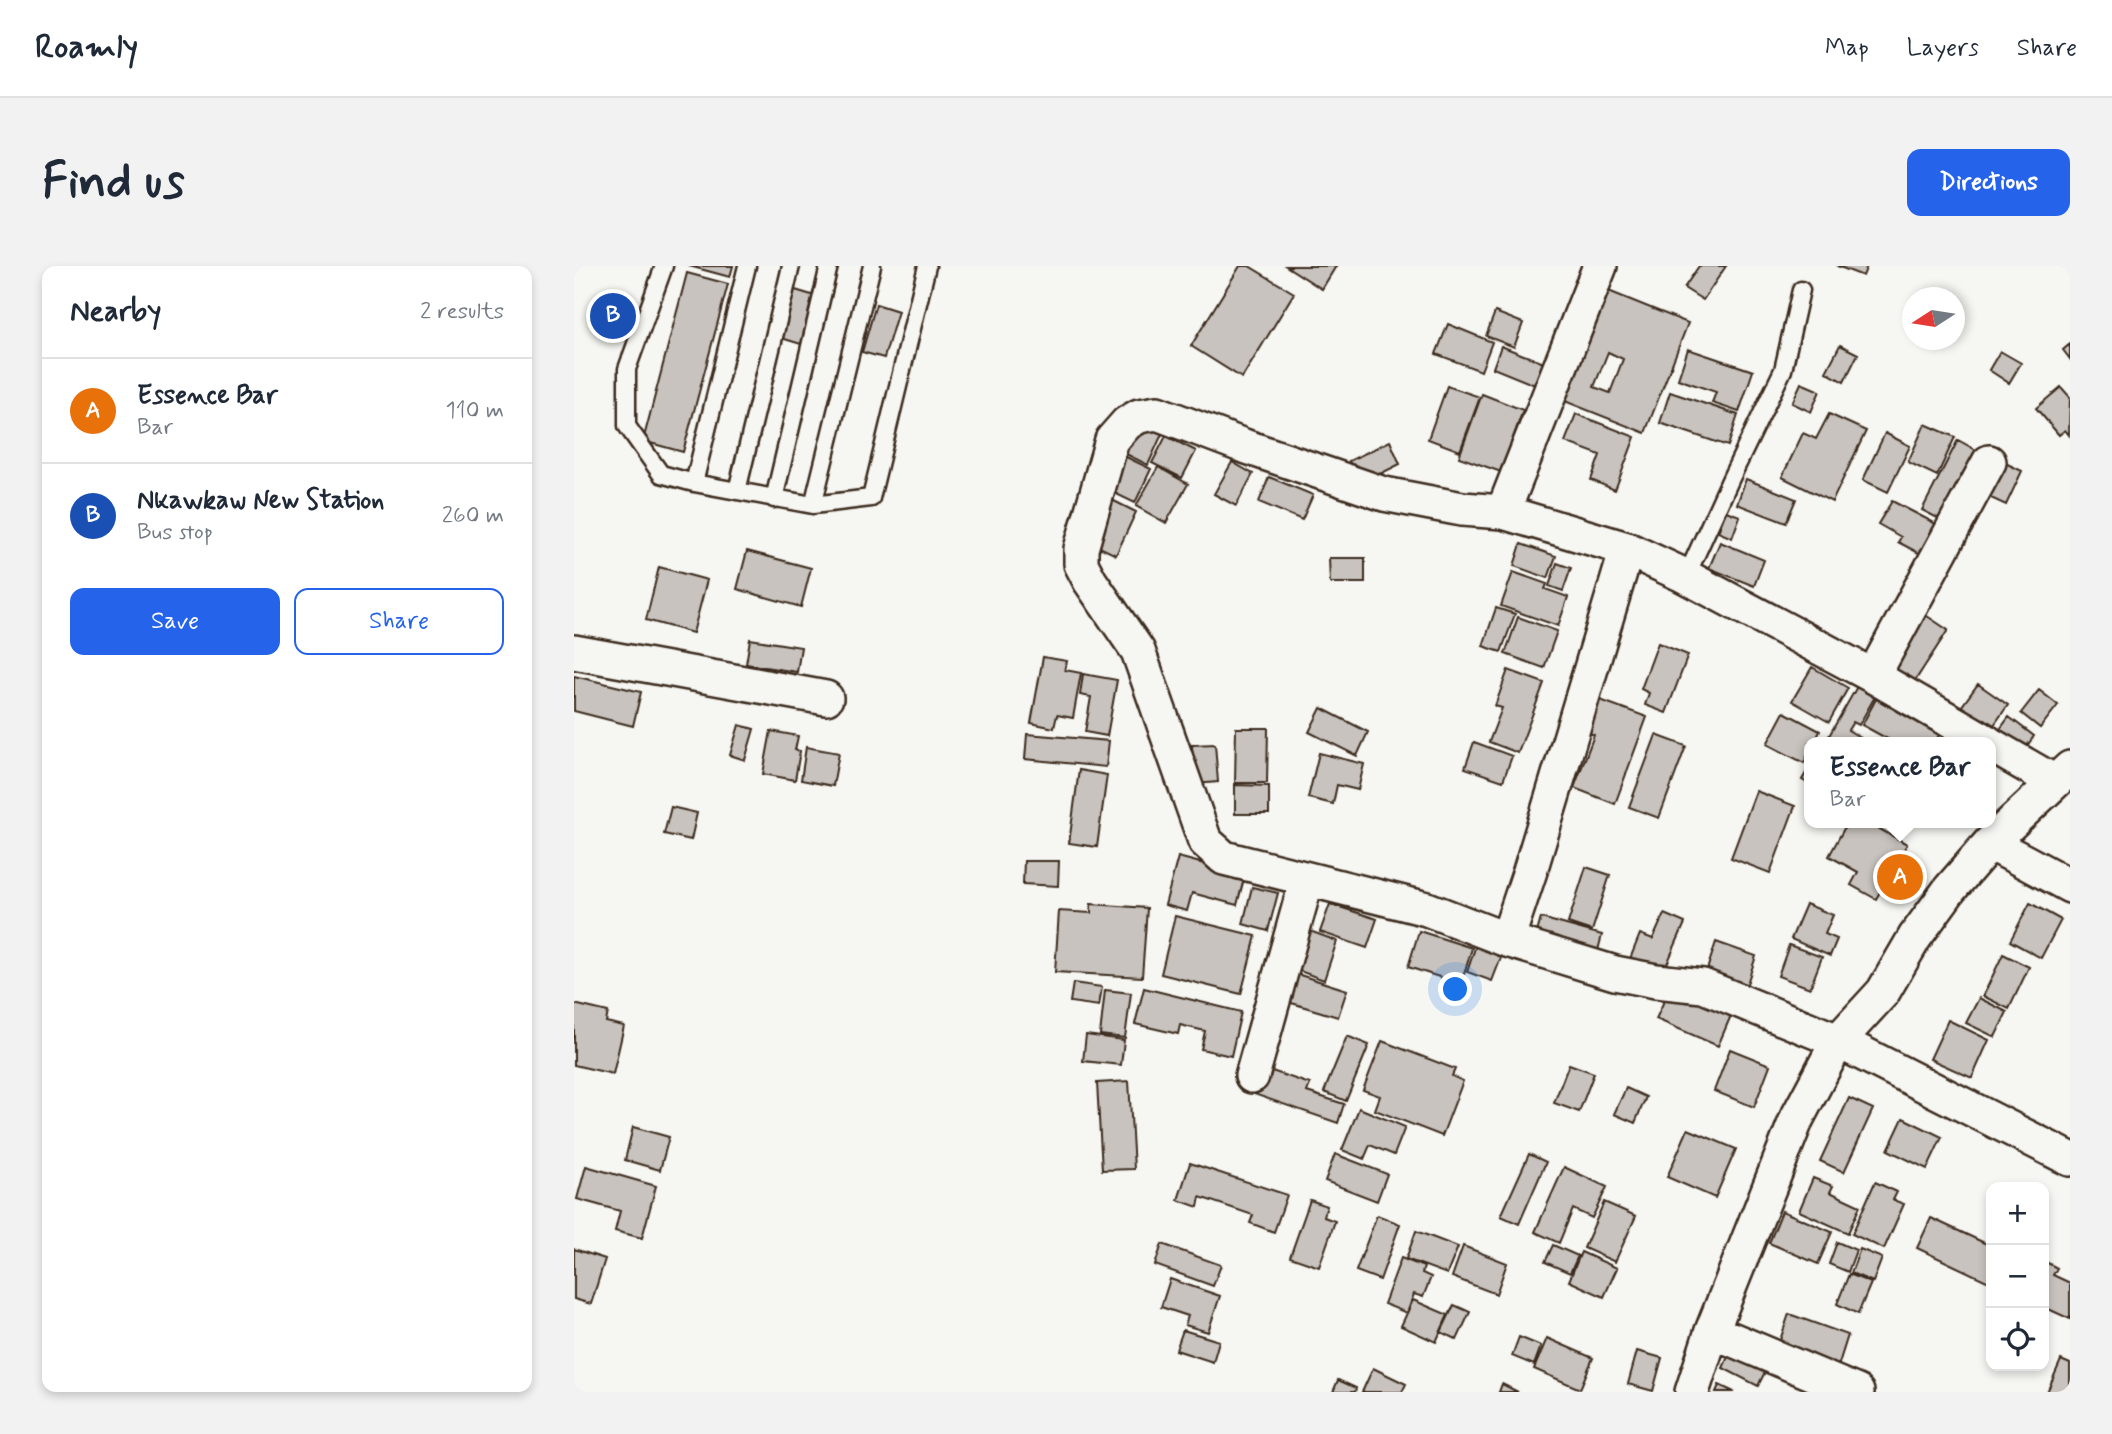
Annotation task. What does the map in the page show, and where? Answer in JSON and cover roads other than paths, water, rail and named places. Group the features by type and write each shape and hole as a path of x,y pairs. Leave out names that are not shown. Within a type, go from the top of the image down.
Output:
{"street":[{"path":"1503,513 1600,266"},
{"path":"1979,737 1873,676 1686,577 1626,549 1503,513 1462,509 1384,494 1157,413 1139,416 1126,423 1112,439 1081,549 1081,564 1090,581 1138,651 1205,841 1224,858 1427,909 1507,940 1615,973 1703,986 1838,1041 2070,1159"},
{"path":"1873,676 1989,462"},
{"path":"1507,940 1626,549"},
{"path":"574,652 826,698"},
{"path":"1692,1392 1712,1331 1797,1118 1838,1041 1883,992 1915,937 1950,889 1990,843 2063,775 1996,746"},
{"path":"1990,843 2070,886"},
{"path":"1252,1076 1307,879"},
{"path":"1712,1331 1857,1392"}],"lane":[{"path":"664,266 627,369 627,426 662,474 694,484 813,505 871,498 927,266"},
{"path":"694,484 747,266"},
{"path":"737,491 792,266"},
{"path":"774,499 829,266"},
{"path":"813,505 872,266"},
{"path":"1686,577 1783,370 1801,290"}],"place":[{"name":"Nkawkaw New Station","path":"613,316"},
{"name":"Essence Bar","path":"1900,877"}]}
